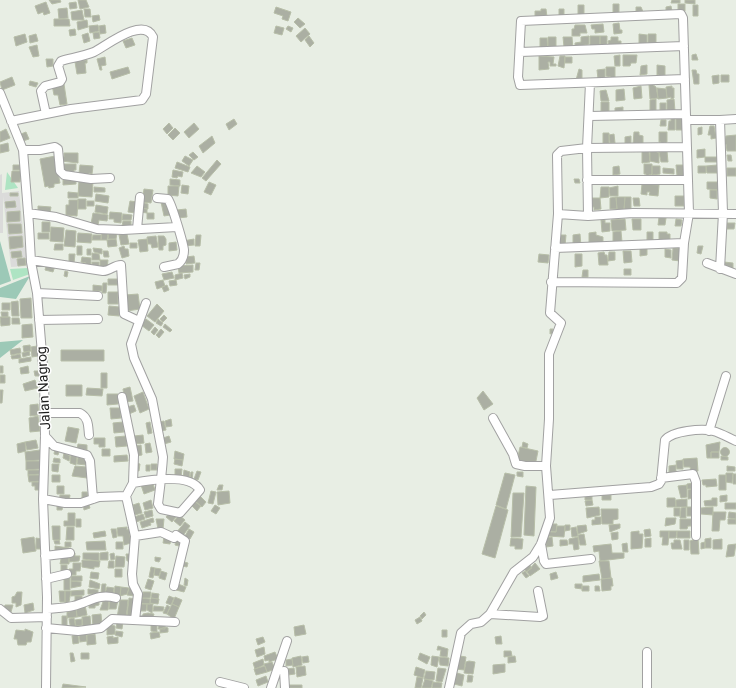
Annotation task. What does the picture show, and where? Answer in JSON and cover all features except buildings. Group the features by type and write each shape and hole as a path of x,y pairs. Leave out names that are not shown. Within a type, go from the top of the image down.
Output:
{"street":[{"path":"551,282 677,283 682,278 684,243 689,213 686,147 687,117 684,18 681,14 522,20 520,25 518,77 520,85 685,79"},
{"path":"11,121 46,114 142,100 146,94 153,37 151,33 147,30 136,30 93,52 61,61 58,66 62,79 60,82 45,86 41,91 46,114"},
{"path":"520,52 684,46"},
{"path":"588,216 587,148 590,116 590,83"},
{"name":"Jalan Nagrog","path":"0,93 23,150 31,260 37,293 45,413 43,500 46,529 46,688"},
{"path":"590,116 687,117 720,120 736,119"},
{"path":"720,120 723,213 720,269"},
{"path":"23,150 40,150 55,147 58,150 60,171 64,175 91,179 110,178"},
{"path":"449,688 461,633 471,624 481,622 490,614 514,572 533,557 541,544 550,517 550,495 546,466 549,419 549,354 561,323 550,313 551,282 558,214 557,155 561,151 587,148 686,147"},
{"path":"587,180 688,180"},
{"path":"137,229 140,197"},
{"path":"157,198 165,197 170,201 184,251 183,259 178,264 164,267"},
{"path":"558,214 588,216 633,212 736,214"},
{"path":"28,213 56,217 97,229 154,230 177,227"},
{"path":"555,248 684,243"},
{"path":"31,260 103,272 116,265 121,265 124,314 139,321"},
{"path":"707,263 736,274"},
{"path":"37,293 98,296"},
{"path":"133,483 160,479 179,480 196,485 200,490 180,513 161,508 158,504 160,479 163,457 156,415 152,399 134,358 131,344 146,303"},
{"path":"39,320 98,319"},
{"path":"709,430 726,376"},
{"path":"122,397 134,455 133,483 126,496 135,536 132,574 133,584 138,594 134,620"},
{"path":"45,413 80,413 84,415 88,421 89,435"},
{"path":"493,418 513,454 516,464 525,466 546,466"},
{"path":"550,495 651,487 660,483 666,438 683,432 709,430 736,441"},
{"path":"45,436 54,446 87,455 90,462 93,499"},
{"path":"661,478 693,474 696,482 696,536"},
{"path":"43,500 65,503 81,503 93,499 126,496"},
{"path":"135,536 161,532 174,538 176,536 185,541 174,586"},
{"path":"541,544 544,562 546,564 591,559"},
{"path":"45,556 70,553"},
{"path":"46,579 67,574"},
{"path":"490,614 540,618 543,612 538,591"},
{"path":"0,609 11,618 47,613 87,601 94,597 116,598"},
{"path":"46,628 78,631 102,628 111,619 175,622"},
{"path":"271,688 287,641"},
{"path":"647,652 648,688"},
{"path":"284,671 285,688"},
{"path":"220,682 244,688"}],"shaded area":[{"path":"2,174 2,193 19,191 27,266 11,267 3,196 3,233 0,233 0,175"}],"green space":[{"path":"7,172 18,188 5,190"},
{"path":"0,241 11,281 0,285"},
{"path":"28,268 30,274 13,280 10,269"},
{"path":"30,276 16,299 0,297 0,288"},
{"path":"23,340 0,358 0,342"}]}
